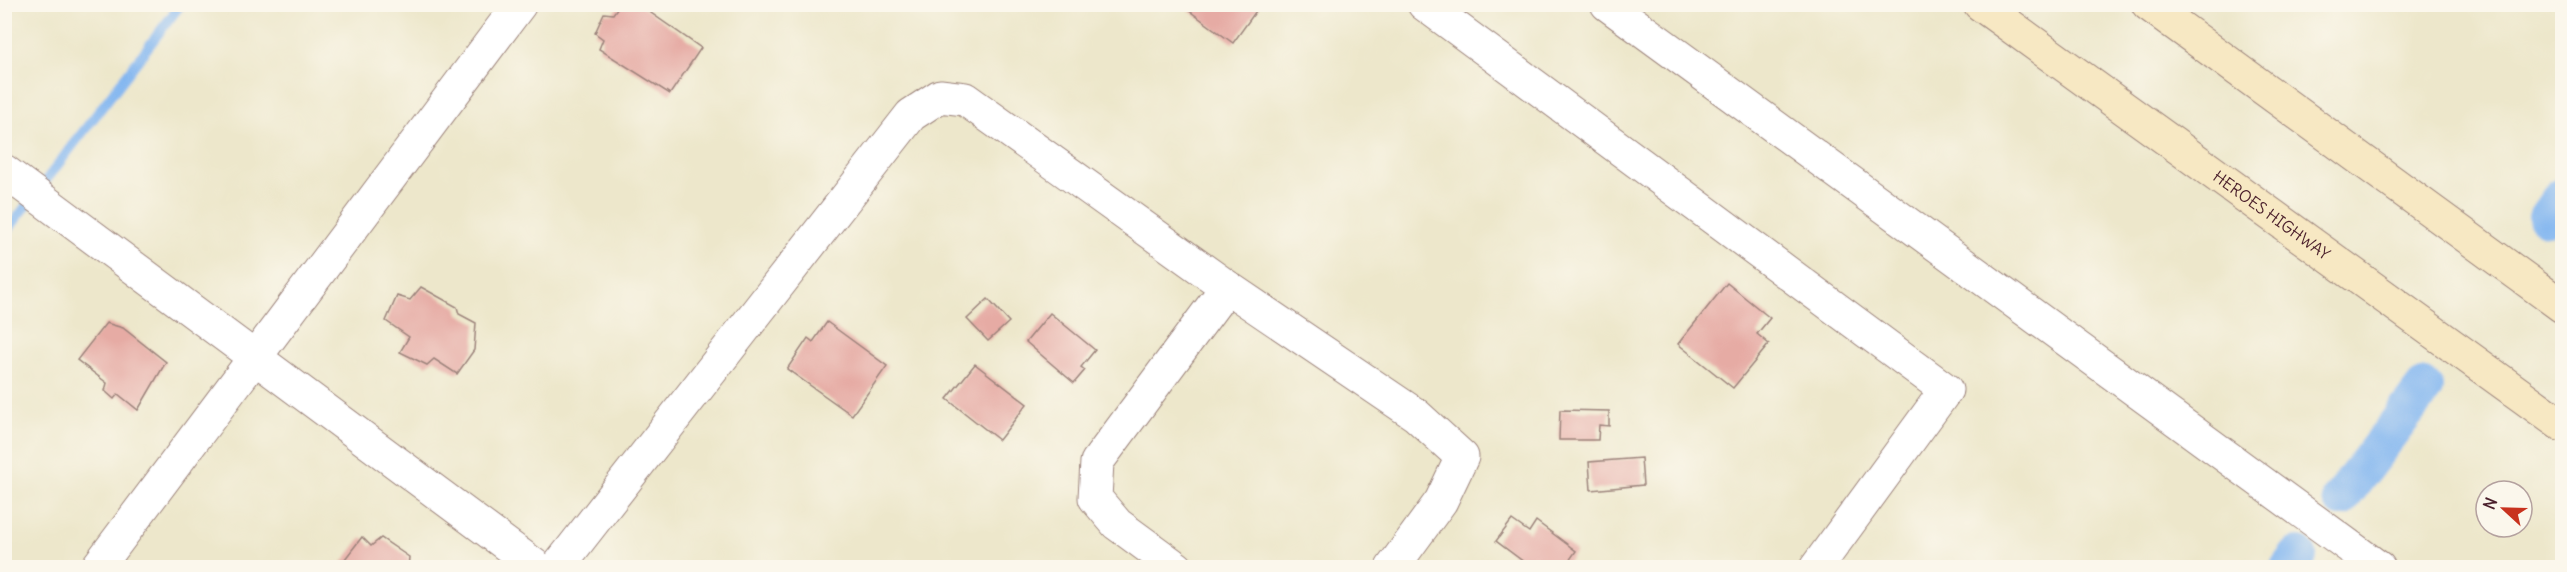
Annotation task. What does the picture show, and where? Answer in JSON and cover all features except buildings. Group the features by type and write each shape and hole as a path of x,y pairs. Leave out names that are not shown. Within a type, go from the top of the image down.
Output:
{"main road":[{"name":"HEROES HIGHWAY","path":"1980,4 2562,425"},
{"path":"2148,4 2562,306"}],"street":[{"path":"97,567 520,4"},
{"path":"1424,4 1946,390 1816,567"},
{"path":"1607,4 2379,567"},
{"path":"557,567 911,116 940,96 965,99 1227,287 1416,415 1462,457 1441,501 1392,567"},
{"path":"4,171 538,567"},
{"path":"1177,567 1117,524 1095,498 1097,462 1227,287"}],"waterway":[{"path":"4,235 181,4"},
{"path":"2547,217 2562,196"},
{"path":"2341,498 2424,388"},
{"path":"2289,568 2298,556"}]}
